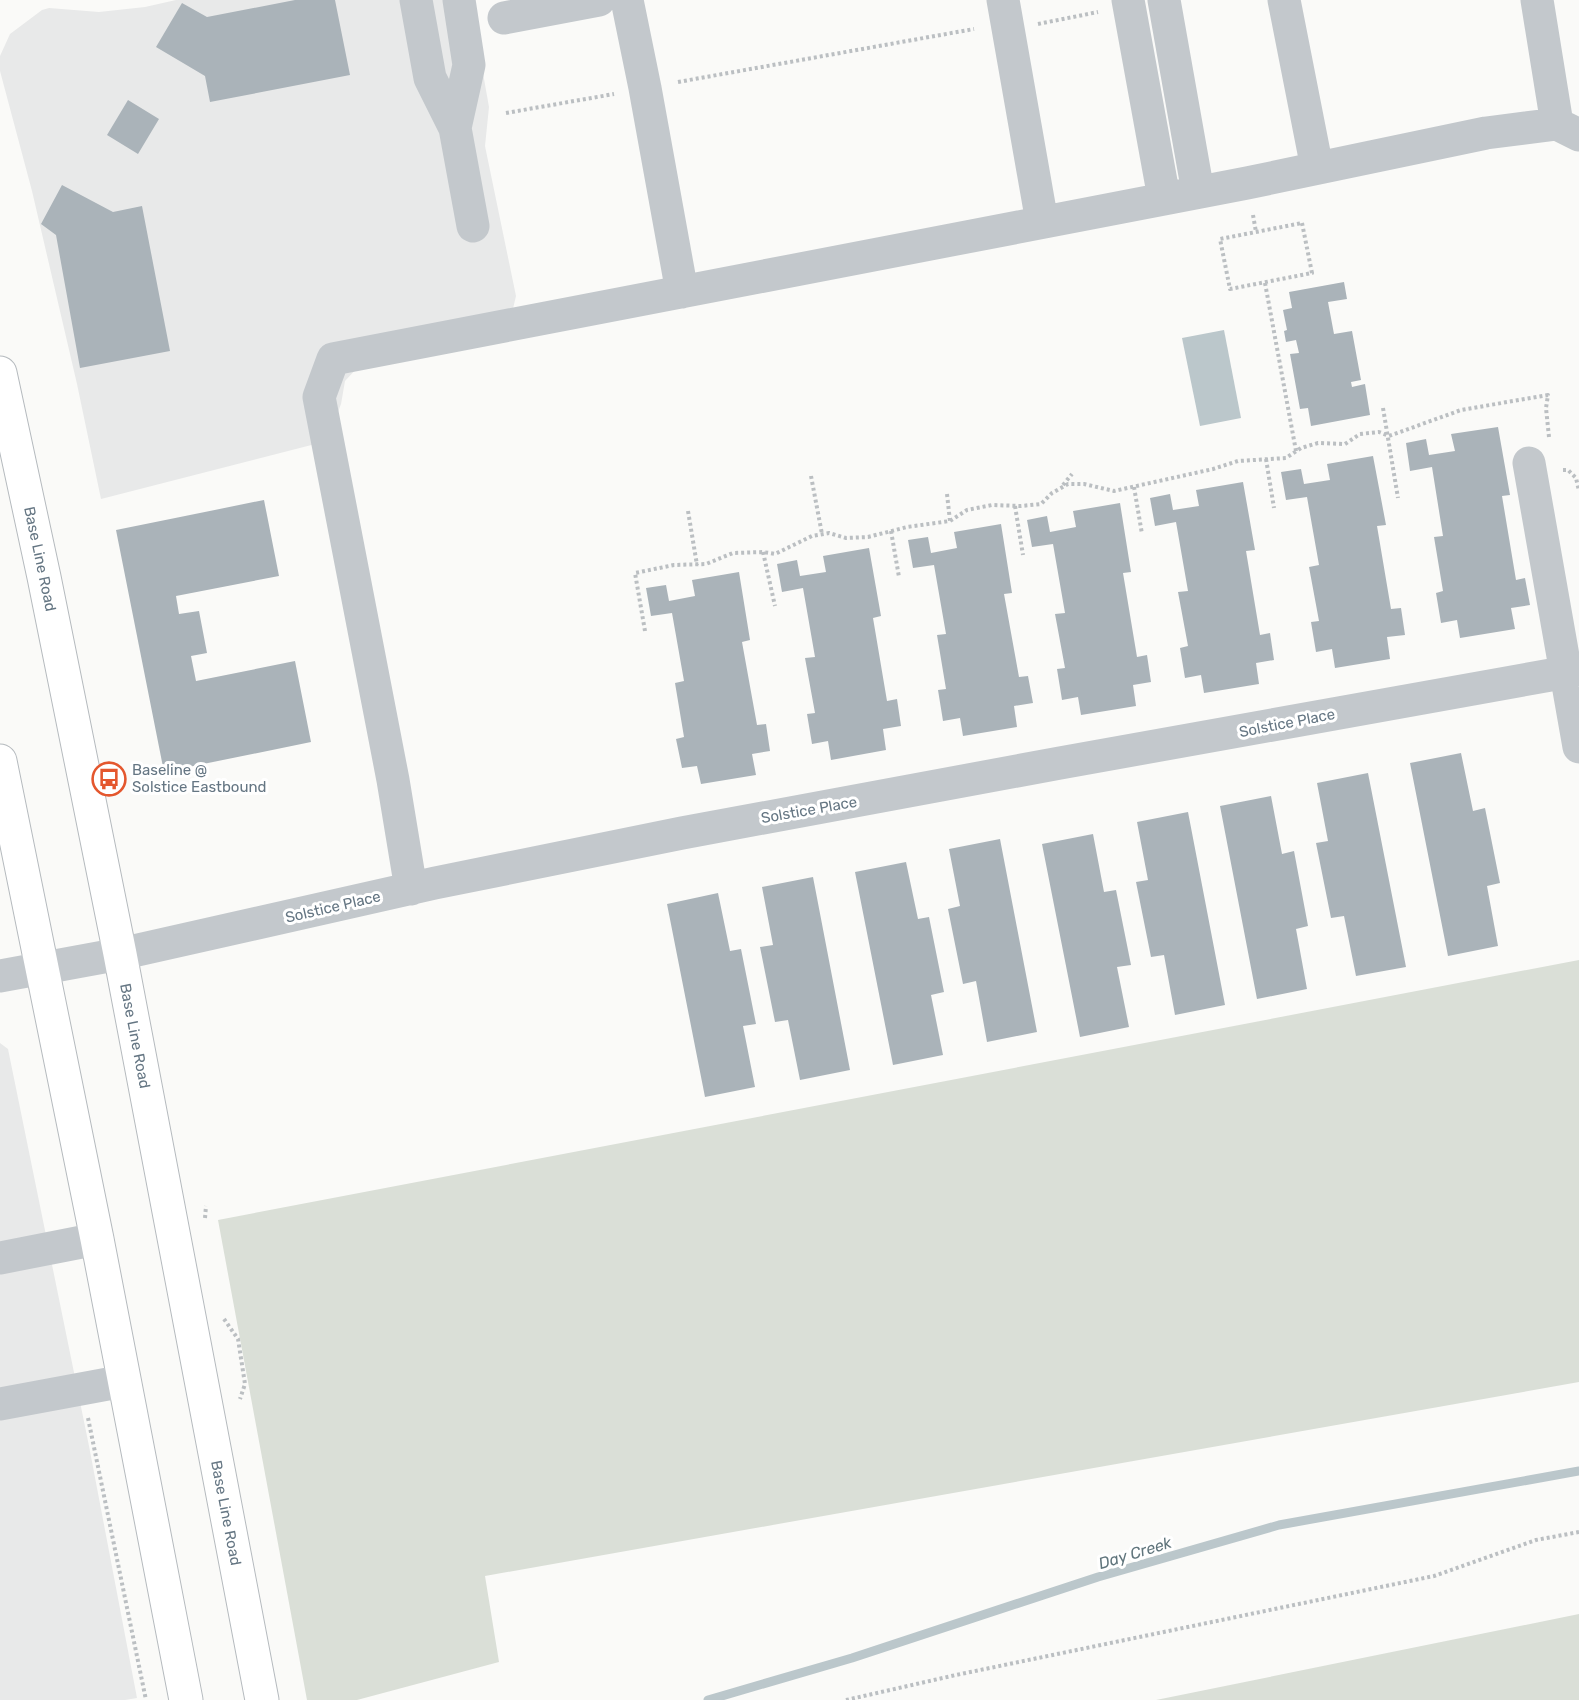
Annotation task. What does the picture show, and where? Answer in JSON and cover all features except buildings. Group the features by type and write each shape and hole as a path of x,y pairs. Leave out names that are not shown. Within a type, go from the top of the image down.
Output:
{"main road":[{"name":"Base Line Road","path":"0,373 37,542 120,954 262,1700"},
{"path":"0,761 97,1239 186,1700"}],"street":[{"path":"416,0 430,78 455,128 472,226"},
{"path":"455,128 469,66 459,0"},
{"path":"504,18 599,0"},
{"path":"627,0 682,292"},
{"path":"1164,0 1198,192"},
{"path":"1284,0 1317,168"},
{"path":"411,889 393,780 318,397 333,359 1486,134 1568,129 1537,0"},
{"path":"1117,5 1164,198"},
{"path":"1006,18 1042,222"},
{"path":"1529,463 1572,671 1579,747"},
{"name":"Solstice Place","path":"0,976 120,954 411,889 717,826 1572,671"},
{"path":"0,1258 97,1239"},
{"path":"0,1404 124,1381"}],"path":[{"path":"506,113 1006,18 1117,5"},
{"path":"1302,223 1312,273 1265,283 1230,289 1220,239 1302,223"},
{"path":"1265,283 1296,451"},
{"path":"645,631 635,573 674,565 706,564 733,553 775,554 812,536 822,534 829,533 846,538 868,537 950,521 967,510 992,506 1041,504 1052,493 1068,484 1084,484 1114,491 1213,469 1238,461 1286,458 1300,448 1318,443 1345,444 1360,434 1379,432 1389,436 1461,410 1548,395"},
{"path":"1383,408 1398,498"},
{"path":"1266,459 1274,508"},
{"path":"1062,488 1072,474"},
{"path":"811,476 822,534"},
{"path":"1134,487 1142,534"},
{"path":"947,494 950,521"},
{"path":"1015,506 1023,555"},
{"path":"688,511 697,564"},
{"path":"891,531 899,577"},
{"path":"763,552 775,606"},
{"path":"82,1389 146,1700"},
{"path":"846,1700 1434,1576 1536,1540 1579,1532"}],"shaded area":[{"path":"176,0 470,0 489,107 485,146 516,296 506,338 359,366 345,381 341,404 327,441 101,499 32,191 0,71 0,56 10,34 42,10 49,8 99,12 145,7"},
{"path":"1224,330 1241,418 1200,426 1182,338"},
{"path":"1579,960 1579,1382 485,1576 499,1662 357,1700 307,1700 218,1220"},
{"path":"0,1043 8,1049 89,1446 137,1698 125,1700 0,1700"},
{"path":"1579,1614 1579,1700 1156,1700"}],"waterway":[{"name":"Day Creek","path":"708,1700 852,1658 1098,1577 1279,1525 1579,1471"}],"place":[{"name":"Baseline @ Solstice Eastbound","path":"109,779"}]}
